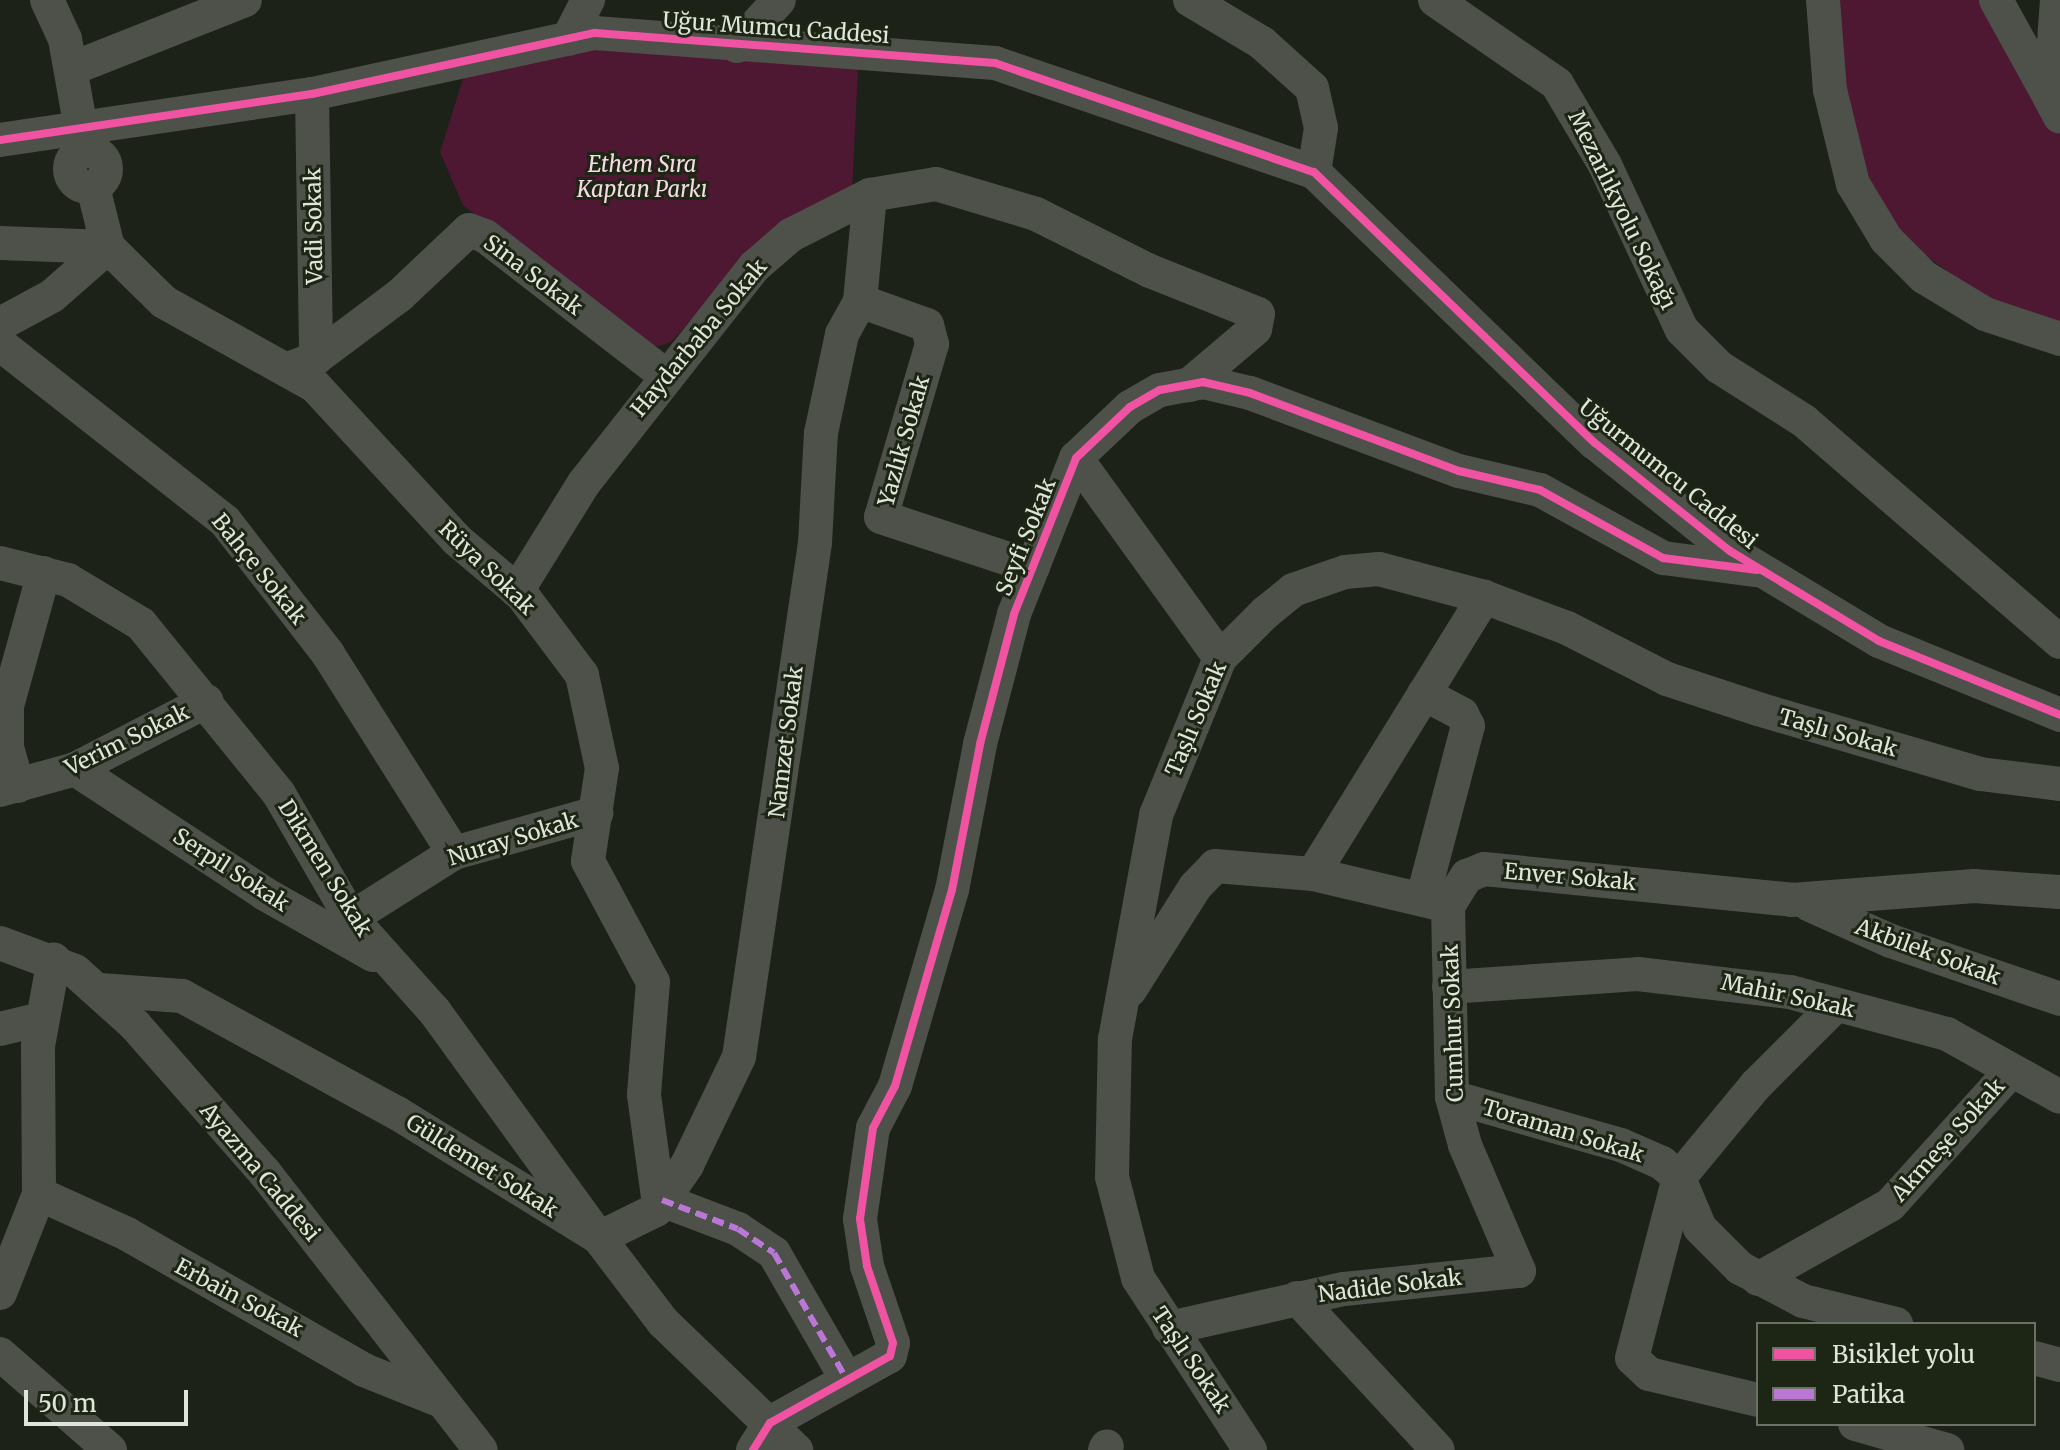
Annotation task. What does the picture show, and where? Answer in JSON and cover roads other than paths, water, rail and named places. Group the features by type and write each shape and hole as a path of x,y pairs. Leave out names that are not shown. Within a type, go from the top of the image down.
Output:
{"street":[{"path":"47,0 71,69 83,141 71,161 70,173 76,183 93,187 108,247"},
{"path":"71,69 245,0"},
{"path":"568,39 588,0"},
{"path":"737,46 779,0"},
{"path":"1190,0 1262,43 1312,88 1321,128 1314,172"},
{"name":"Mezarlıkyolu Sokağı","path":"1435,0 1557,84 1605,165 1682,330 1719,367 1804,421 2060,642"},
{"path":"1823,0 1830,90 1853,184 1886,239 1924,277 1985,314 2060,339"},
{"path":"1996,0 2055,108"},
{"path":"2055,108 2057,0"},
{"name":"Uğur Mumcu Caddesi","path":"0,140 83,141 595,33 995,63 1314,172"},
{"name":"Vadi Sokak","path":"302,363 312,94"},
{"name":"Uğurmumcu Caddesi","path":"1314,172 1595,443 1761,570 1879,641 2060,715"},
{"name":"Haydarbaba Sokak","path":"517,591 584,483 665,375 763,259 791,235 870,195 936,184 1036,214 1150,271 1258,314 1255,329 1189,385"},
{"name":"Namzet Sokak","path":"599,1238 619,1233 661,1202 739,1057 815,543 821,433 842,334 860,301 870,195"},
{"name":"Sina Sokak","path":"302,363 399,296 469,230 485,236 665,375"},
{"path":"0,243 108,247"},
{"path":"0,324 52,296 108,247"},
{"name":"Rüya Sokak","path":"108,247 164,302 302,363 315,386 457,540 517,591 582,675 602,768 588,861 653,982 644,1095 661,1202"},
{"name":"Yazlık Sokak","path":"860,301 927,325 932,344 881,517 1033,567"},
{"name":"Bahçe Sokak","path":"0,344 225,521 328,654 454,853"},
{"name":"Seyfi Sokak","path":"761,1437 847,1380 890,1356 893,1343 867,1266 860,1219 873,1128 895,1086 952,890 980,744 1033,567 1076,458 1130,407 1160,390 1189,385 1250,393 1459,471 1540,490 1663,558 1761,570"},
{"path":"1076,458 1220,658"},
{"name":"Dikmen Sokak","path":"0,563 44,573 81,587 141,624 207,701 279,794 351,918 435,1012 599,1238"},
{"name":"Taşlı Sokak","path":"1250,1450 1138,1278 1112,1177 1115,1039 1156,815 1220,658 1293,590 1345,572 1379,569 1484,597 1567,628 1667,679 1758,709 1980,774 2060,784"},
{"path":"9,788 7,706 44,573"},
{"path":"1313,874 1484,597"},
{"name":"Cumhur Sokak","path":"1424,694 1462,714 1468,726 1436,901 1449,987 1452,1097 1465,1145 1519,1271"},
{"name":"Verim Sokak","path":"9,788 75,769 207,701"},
{"name":"Serpil Sokak","path":"75,769 265,894 391,965"},
{"name":"Nuray Sokak","path":"351,918 454,853 596,813"},
{"path":"1123,1001 1195,887 1215,866 1313,874 1436,901"},
{"name":"Enver Sokak","path":"1436,901 1467,876 1484,869 1799,900 1974,886 2060,892"},
{"name":"Akbilek Sokak","path":"1799,900 1891,941 2060,999"},
{"name":"Ayazma Caddesi","path":"0,943 54,959 100,990 265,1173 439,1401 481,1450"},
{"path":"0,1293 39,1194 41,1019 54,959"},
{"name":"Mahir Sokak","path":"1449,987 1695,977 1790,992 1834,1007 1947,1034 2060,1097"},
{"name":"Güldemet Sokak","path":"100,990 182,996 397,1113 599,1238 663,1322 761,1437 796,1450"},
{"path":"1756,1400 1649,1374 1632,1358 1679,1178 1756,1085 1834,1007"},
{"path":"0,1029 41,1019"},
{"name":"Akmeşe Sokak","path":"1758,1279 1890,1205 2011,1071"},
{"name":"Toraman Sokak","path":"1452,1097 1621,1145 1679,1178"},
{"path":"1679,1178 1700,1228 1758,1279 1803,1301 1888,1322"},
{"name":"Erbain Sokak","path":"39,1194 127,1234 364,1370 439,1401"},
{"path":"661,1202 738,1229 774,1253 847,1380"},
{"name":"Nadide Sokak","path":"1169,1328 1297,1298 1519,1271"},
{"path":"1297,1298 1329,1340 1438,1450"},
{"path":"0,1354 110,1450"},
{"path":"2036,1359 2060,1365"},
{"path":"1862,1426 1947,1450"}],"park label":[{"name":"Ethem Sıra Kaptan Parkı","path":"642,176"}]}
